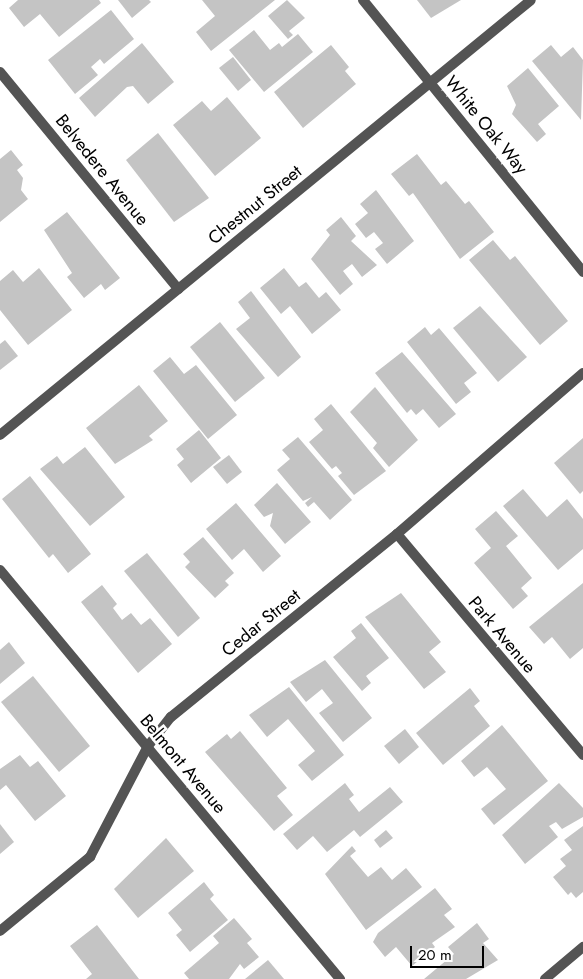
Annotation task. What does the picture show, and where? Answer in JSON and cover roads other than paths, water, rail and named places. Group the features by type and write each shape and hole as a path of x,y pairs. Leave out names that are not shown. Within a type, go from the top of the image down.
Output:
{"street":[{"name":"White Oak Way","path":"363,0 583,272"},
{"name":"Chestnut Street","path":"0,435 531,0"},
{"name":"Belvedere Avenue","path":"0,72 178,289"},
{"name":"Cedar Street","path":"0,931 90,857 148,746 171,717 398,534 583,373"},
{"name":"Park Avenue","path":"398,534 583,755"},
{"name":"Belmont Avenue","path":"0,570 340,979"},
{"path":"545,979 583,947"}]}
